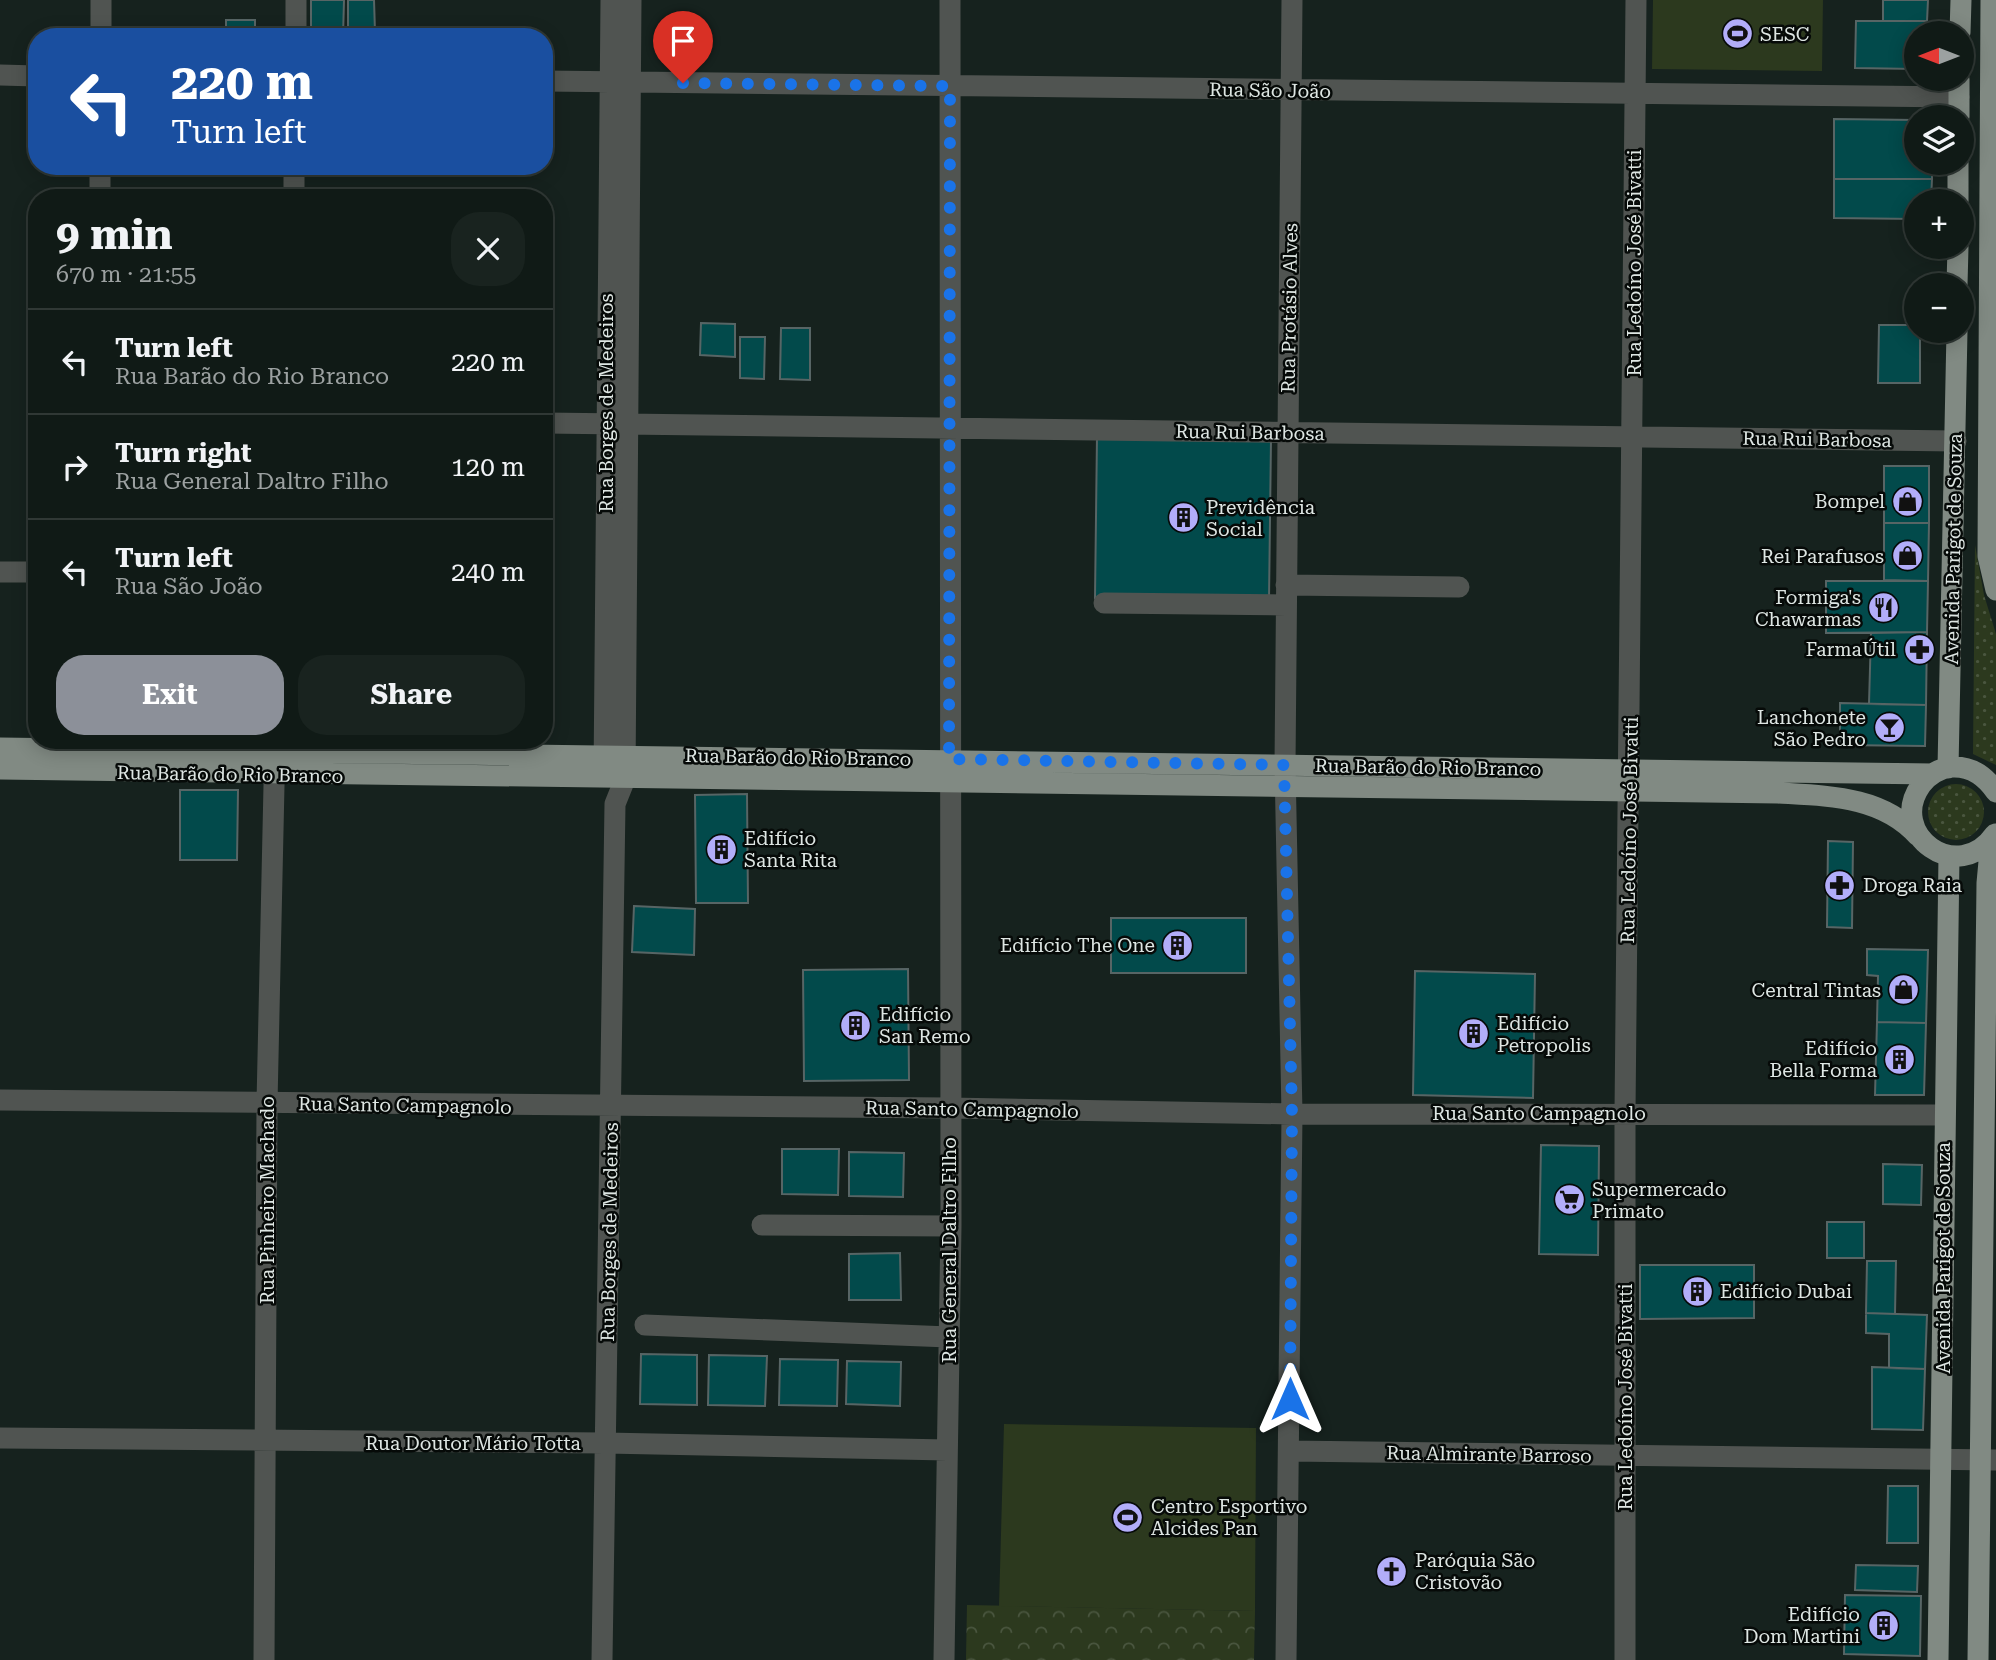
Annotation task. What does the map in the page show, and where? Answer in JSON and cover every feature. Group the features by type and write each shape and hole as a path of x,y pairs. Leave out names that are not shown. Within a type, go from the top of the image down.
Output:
{"main road":[{"path":"1960,21 1961,0"},
{"name":"Avenida Parigot de Souza","path":"1991,0 1992,441 1988,556 1996,590"},
{"name":"Rua São João","path":"1959,98 1993,98"},
{"name":"Avenida Parigot de Souza","path":"1940,771 1956,441 1957,343"},
{"name":"Rua Barão do Rio Branco","path":"0,748 28,747"},
{"name":"Rua Barão do Rio Branco","path":"388,749 949,759 1629,792 1778,793 1855,800 1886,810 1906,822 1918,836"},
{"name":"Rua Barão do Rio Branco","path":"0,769 97,773 950,781 1630,770 1940,771"},
{"path":"1950,856 1927,845 1918,836 1912,808 1915,795 1940,771 1967,769 1980,774 1996,792"},
{"name":"Avenida Parigot de Souza","path":"1938,1660 1944,1115 1950,856 1975,852 1994,834"},
{"name":"Avenida Parigot de Souza","path":"1978,1660 1988,1460 1990,1119 1987,883 1994,834"}],"street":[{"path":"101,0 101,28"},
{"path":"296,0 296,28"},
{"name":"Rua Borges de Medeiros","path":"611,0 619,82 605,424 615,755"},
{"path":"614,778 629,425 619,82 631,0"},
{"name":"Rua General Daltro Filho","path":"944,1660 951,1226 948,428 950,0"},
{"name":"Rua Protásio Alves","path":"1286,1660 1292,1114 1285,775 1292,0"},
{"name":"Rua Ledoíno José Bivatti","path":"1625,1660 1625,1113 1636,0"},
{"path":"0,75 28,76"},
{"name":"Rua São João","path":"553,81 1959,98"},
{"name":"Rua Rui Barbosa","path":"553,424 1956,441"},
{"path":"0,572 28,572"},
{"path":"1104,603 1459,587"},
{"path":"97,749 97,773"},
{"name":"Rua Pinheiro Machado","path":"264,1660 267,1103 275,749"},
{"name":"Rua Borges de Medeiros","path":"602,1660 614,778"},
{"name":"Rua Santo Campagnolo","path":"0,1100 950,1108 1292,1114 1944,1115"},
{"path":"762,1225 951,1226"},
{"path":"645,1325 950,1337"},
{"name":"Rua Doutor Mário Totta","path":"0,1438 266,1443 606,1443 947,1450"},
{"name":"Rua Almirante Barroso","path":"1290,1451 1988,1460"}],"green space":[{"name":"SESC","path":"1653,0 1823,0 1822,71 1652,69"},
{"path":"1975,545 1984,595 1996,634 1996,765 1973,754"},
{"path":"1956,784 1967,786 1976,792 1982,801 1982,823 1976,832 1967,838 1956,840 1945,838 1936,832 1930,823 1928,812 1930,801 1936,792 1945,786"},
{"name":"Centro Esportivo Alcides Pan","path":"1004,1424 1256,1428 1255,1611 999,1606"},
{"path":"967,1605 1255,1611 1254,1660 966,1660"}],"building":[{"path":"311,0 344,0 343,28 311,28"},
{"path":"348,0 374,0 375,28 348,28"},
{"path":"1883,0 1928,0 1927,21 1883,21"},
{"path":"226,20 255,20 255,28 226,28"},
{"path":"1856,21 1904,21 1904,69 1855,68"},
{"path":"1834,119 1904,120 1904,175 1932,175 1932,179 1834,179"},
{"path":"1834,179 1932,179 1932,189 1904,189 1904,219 1834,218"},
{"path":"701,323 735,324 735,357 700,355"},
{"path":"1879,325 1904,325 1904,343 1920,343 1920,383 1878,383"},
{"path":"781,328 810,328 810,380 780,379"},
{"path":"740,337 765,337 764,379 740,378"},
{"name":"Previdência Social","path":"1097,436 1271,438 1269,600 1095,598"},
{"path":"1884,466 1929,466 1929,523 1884,523"},
{"path":"1884,523 1929,523 1928,581 1884,580"},
{"path":"1826,581 1928,581 1927,632 1826,633"},
{"path":"1927,632 1926,705 1869,704 1871,633"},
{"path":"1840,703 1926,705 1925,746 1840,745"},
{"path":"180,790 238,790 237,860 180,860"},
{"name":"Edifício Santa Rita","path":"747,794 748,903 696,903 695,795"},
{"name":"Droga Raia","path":"1828,841 1853,842 1852,928 1827,927"},
{"path":"634,906 695,909 694,955 632,952"},
{"name":"Edifício The One","path":"1111,918 1246,918 1246,973 1111,973"},
{"path":"1867,949 1928,950 1926,1023 1877,1022 1878,976 1867,975"},
{"name":"Edifício San Remo","path":"908,969 909,1080 804,1081 803,970"},
{"name":"Edifício Petropolis","path":"1415,971 1535,974 1533,1098 1413,1095"},
{"name":"Edifício Bella Forma","path":"1877,1022 1926,1023 1924,1095 1875,1095"},
{"name":"Supermercado Primato","path":"1541,1145 1599,1146 1598,1255 1539,1254"},
{"path":"782,1149 839,1149 838,1195 782,1194"},
{"path":"849,1152 904,1153 903,1197 849,1196"},
{"path":"1883,1164 1922,1165 1921,1205 1883,1204"},
{"path":"1827,1222 1864,1222 1864,1258 1827,1258"},
{"path":"900,1253 901,1300 849,1300 849,1254"},
{"path":"1867,1261 1896,1261 1895,1314 1866,1313"},
{"name":"Edifício Dubai","path":"1640,1265 1754,1265 1754,1318 1640,1319"},
{"path":"1866,1313 1927,1315 1925,1369 1889,1368 1889,1334 1866,1333"},
{"path":"641,1354 697,1355 697,1405 640,1404"},
{"path":"709,1355 767,1356 765,1406 708,1405"},
{"path":"780,1359 838,1360 837,1406 779,1405"},
{"path":"847,1361 901,1362 900,1406 846,1404"},
{"path":"1872,1367 1925,1369 1923,1430 1872,1429"},
{"path":"1888,1486 1918,1486 1918,1543 1887,1543"},
{"path":"1856,1565 1918,1566 1917,1592 1855,1590"},
{"name":"Edifício Dom Martini","path":"1845,1595 1921,1596 1920,1656 1844,1654"}],"place":[{"name":"SESC","path":"1737,34"},
{"name":"Bompel","path":"1908,501"},
{"name":"Previdência Social","path":"1183,518"},
{"name":"Rei Parafusos","path":"1907,556"},
{"name":"Formiga's Chawarmas","path":"1884,608"},
{"name":"FarmaÚtil","path":"1919,649"},
{"name":"Lanchonete São Pedro","path":"1889,728"},
{"name":"Edifício Santa Rita","path":"721,849"},
{"name":"Droga Raia","path":"1840,885"},
{"name":"Edifício The One","path":"1178,945"},
{"name":"Central Tintas","path":"1904,990"},
{"name":"Edifício San Remo","path":"856,1025"},
{"name":"Edifício Petropolis","path":"1474,1034"},
{"name":"Edifício Bella Forma","path":"1900,1059"},
{"name":"Supermercado Primato","path":"1569,1200"},
{"name":"Edifício Dubai","path":"1697,1291"},
{"name":"Centro Esportivo Alcides Pan","path":"1128,1517"},
{"name":"Paróquia São Cristovão","path":"1392,1571"},
{"name":"Edifício Dom Martini","path":"1883,1625"}],"route":[{"path":"683,83 950,86 949,759 1284,765 1292,1114 1290,1399"}]}
